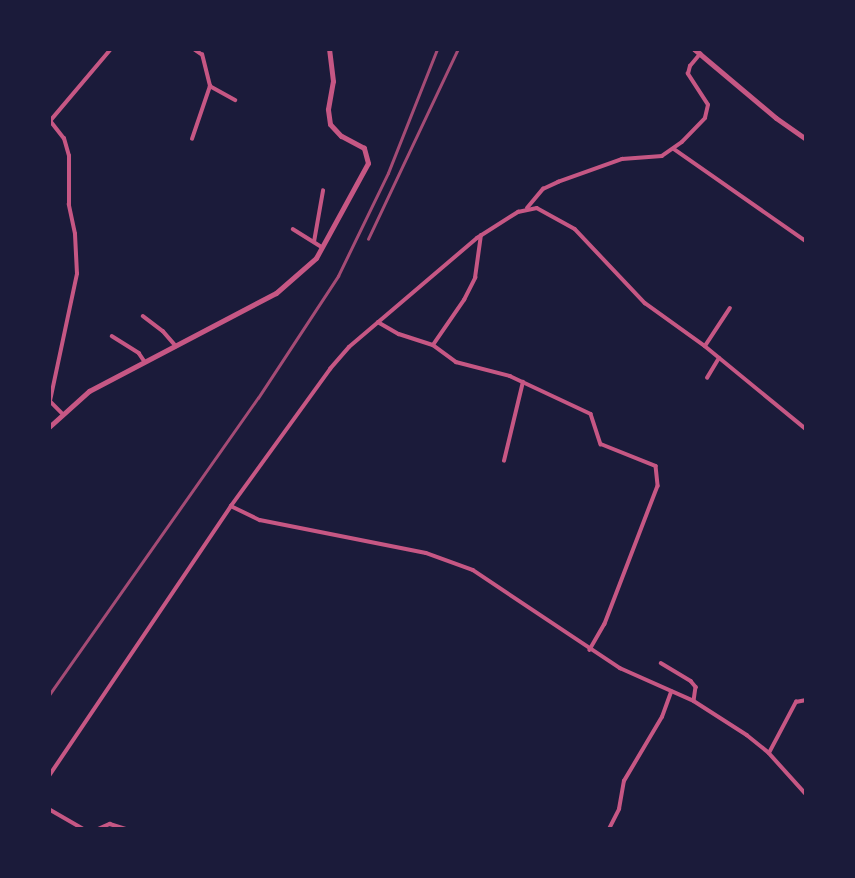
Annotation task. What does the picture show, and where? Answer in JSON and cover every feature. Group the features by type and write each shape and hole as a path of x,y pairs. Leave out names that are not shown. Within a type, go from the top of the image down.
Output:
{"street":[{"path":"62,413 49,401 77,274 75,234 69,205 69,156 64,139 50,121 111,49"},
{"path":"192,139 210,86 202,55 193,49"},
{"path":"49,427 89,391 289,284 307,268 323,247 368,163 364,148 341,136 330,124 328,109 333,81 329,49"},
{"path":"694,49 776,118 806,139"},
{"path":"49,776 231,506 330,369 378,322 481,235 527,208 543,190 610,162 654,158 674,149 705,118 708,105 688,74 690,66 700,54"},
{"path":"210,86 235,100"},
{"path":"674,149 806,241"},
{"path":"314,242 323,191"},
{"path":"527,208 551,214 575,229 634,294 705,346 806,429"},
{"path":"293,229 323,247"},
{"path":"433,345 464,300 475,278 481,235"},
{"path":"705,346 730,308"},
{"path":"143,316 163,331 176,346"},
{"path":"378,322 399,334 433,345 456,362 523,382 591,414 601,444 649,460 656,466 659,476 605,624 590,650"},
{"path":"112,336 139,352 145,362"},
{"path":"708,378 719,358"},
{"path":"504,461 523,382"},
{"path":"231,506 260,520 453,561 494,582 590,650 694,701 769,753 806,794"},
{"path":"661,663 691,681 697,694 694,701"},
{"path":"609,829 616,818 624,780 662,717 671,692"},
{"path":"769,753 796,702 806,700"},
{"path":"49,809 83,829"},
{"path":"99,829 110,824 126,829"}],"railway":[{"path":"49,695 258,398 338,276 388,173 437,49"},
{"path":"368,239 458,49"}]}
